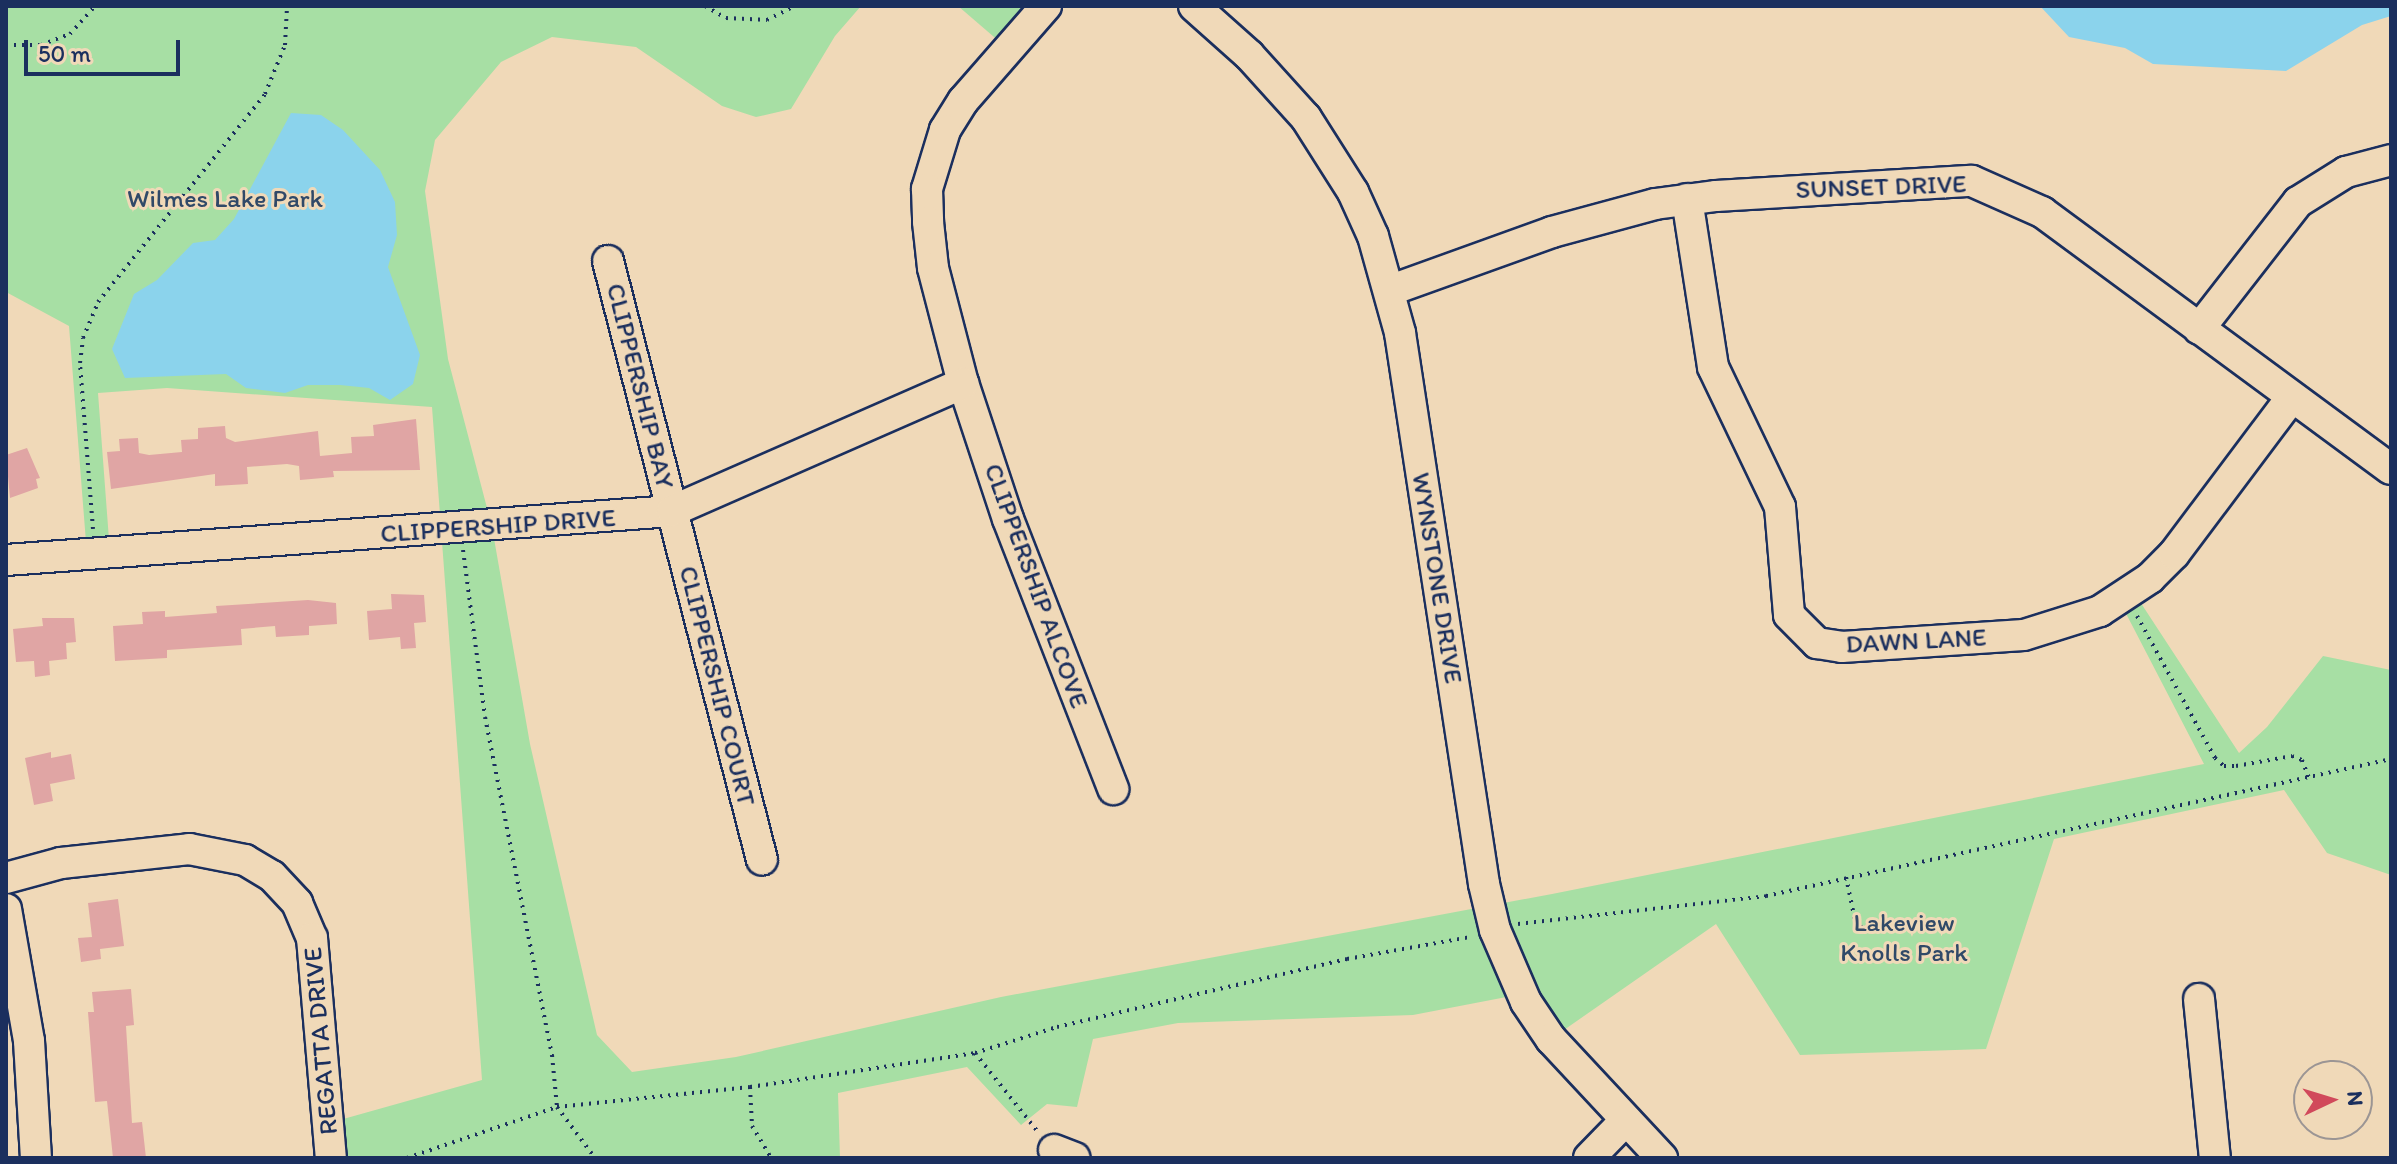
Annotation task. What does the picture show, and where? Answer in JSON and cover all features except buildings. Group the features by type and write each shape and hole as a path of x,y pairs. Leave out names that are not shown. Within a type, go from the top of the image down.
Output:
{"street":[{"name":"CLIPPERSHIP ALCOVE","path":"1046,6 963,101 933,160 927,189 933,268 963,383 1008,519 1113,789"},
{"name":"WYNSTONE DRIVE","path":"1194,6 1279,85 1329,150 1373,236 1391,290 1484,884 1495,930 1508,967 1551,1039 1662,1158"},
{"path":"2199,329 2298,202 2346,172 2391,160"},
{"name":"SUNSET DRIVE","path":"1391,290 1606,215 1687,199 1972,181 2042,212 2391,469"},
{"name":"DAWN LANE","path":"1687,199 1713,367 1780,507 1792,641 1842,647 2024,635 2066,625 2126,597 2192,534 2292,397"},
{"name":"CLIPPERSHIP BAY","path":"608,261 672,511"},
{"name":"CLIPPERSHIP DRIVE","path":"6,560 672,511 963,383"},
{"name":"CLIPPERSHIP COURT","path":"672,511 762,860"},
{"name":"REGATTA DRIVE","path":"6,878 61,863 189,849 245,860 272,876 297,903 312,938 331,1158"},
{"path":"6,909 29,1041 36,1158"},
{"path":"2199,999 2215,1158"},
{"path":"1589,1158 1626,1120"}],"path":[{"path":"6,45 41,45 70,34 95,6"},
{"path":"94,554 80,363 83,338 98,302 265,94 285,45 287,6"},
{"path":"705,6 726,18 767,20 794,6"},
{"path":"460,528 485,717 552,1055 557,1107 595,1158"},
{"path":"2126,597 2215,758 2224,766 2236,766 2292,756 2302,760 2309,778"},
{"path":"1514,925 1745,900 2391,759"},
{"path":"1846,877 1855,920 1863,929"},
{"path":"407,1158 557,1107 750,1087 975,1053 1072,1024 1479,935"},
{"path":"975,1053 1064,1154"},
{"path":"750,1087 752,1126 771,1158"}],"green space":[{"path":"6,6 861,6 835,36 791,109 756,117 722,106 636,47 552,37 501,62 435,140 425,191 448,359 492,527 530,744 597,1035 632,1072 736,1057 1001,997 1552,894 2204,764 2119,600 2133,591 2239,753 2267,727 2323,656 2391,670 2391,875 2327,853 2284,790 2054,839 1986,1049 1800,1055 1716,924 1551,1039 1522,994 1413,1015 1178,1023 1093,1039 1077,1107 1047,1104 1021,1125 967,1067 838,1093 840,1158 319,1158 329,1123 482,1080 432,407 167,388 98,393 110,553 87,555 69,326 6,292"},
{"path":"958,6 1046,6 1008,49"}],"water":[{"path":"2040,6 2391,6 2391,16 2362,25 2286,71 2153,64 2125,48 2069,37"},
{"path":"291,113 321,115 343,130 380,170 395,202 397,235 388,267 420,355 413,384 390,400 369,388 340,385 308,385 285,393 246,388 226,374 125,378 112,349 134,294 157,280 193,243 215,240 234,219"}],"park label":[{"name":"Wilmes Lake Park","path":"225,199"},
{"name":"Lakeview Knolls Park","path":"1904,938"}]}
